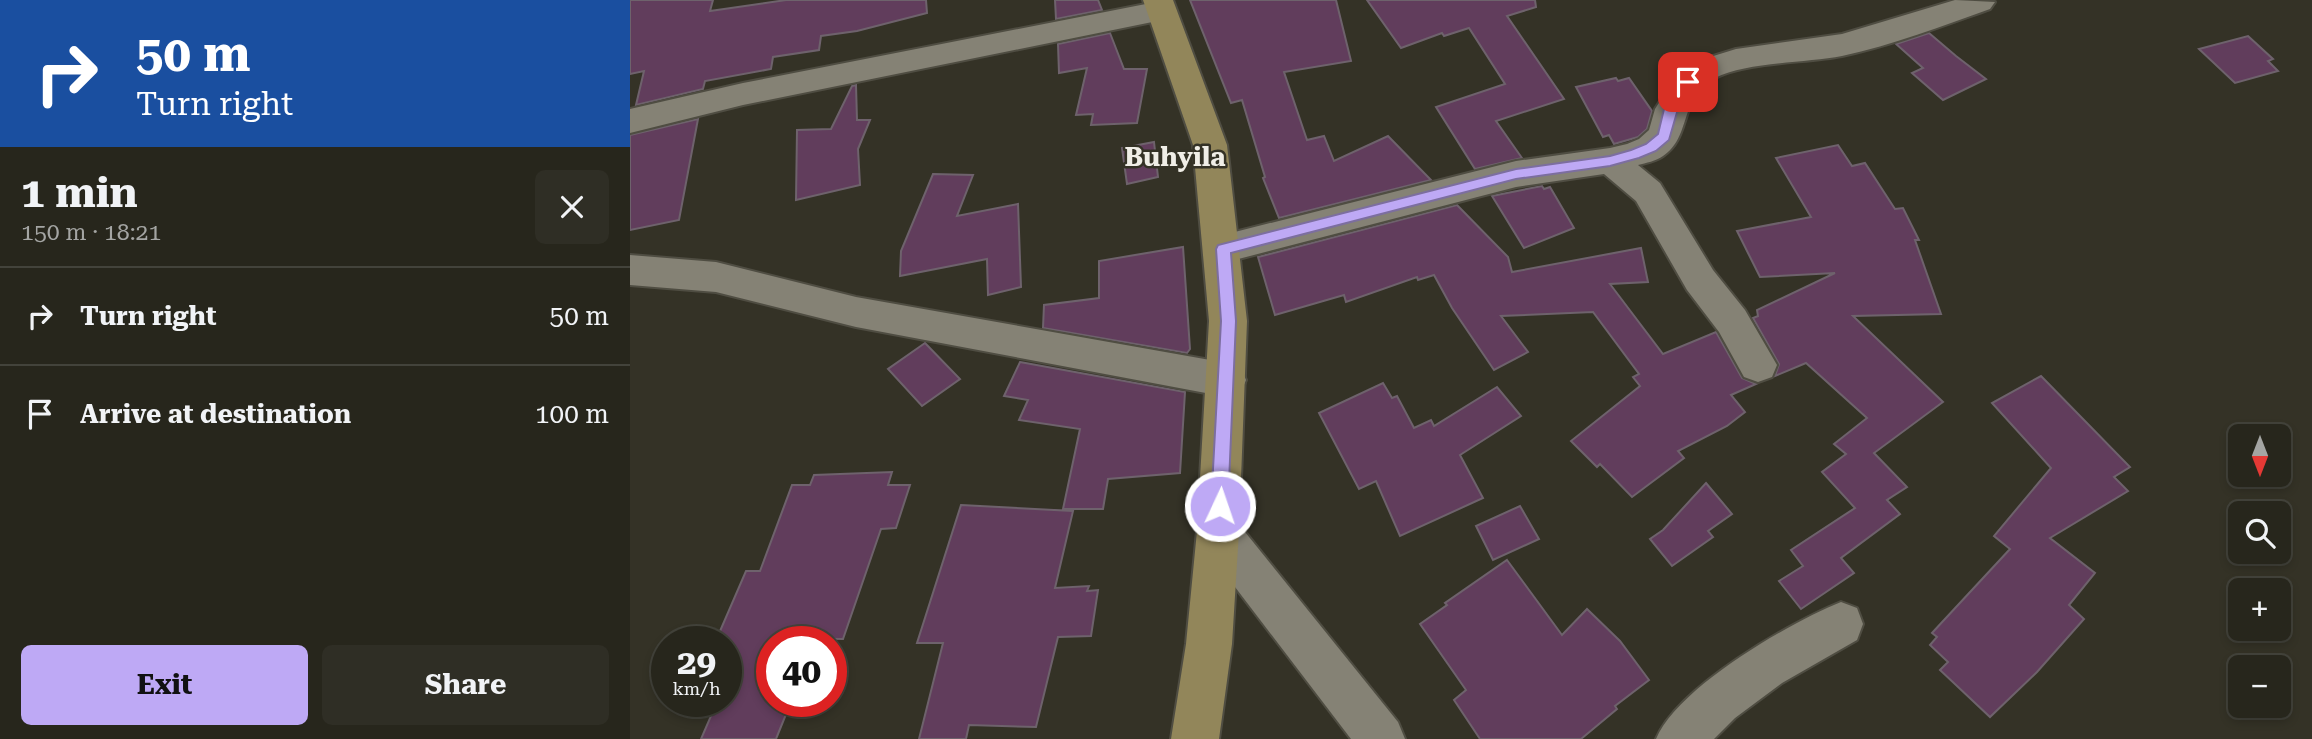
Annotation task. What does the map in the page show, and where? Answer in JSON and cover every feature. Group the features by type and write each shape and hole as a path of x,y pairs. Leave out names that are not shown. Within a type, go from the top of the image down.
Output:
{"street":[{"path":"1223,249 1516,174 1610,161 1651,148 1664,136 1671,109 1688,82 1705,70 1737,60 1842,45 1885,34 1980,2"},
{"path":"630,121 755,91 1160,6 1210,145 1223,249 1228,321 1218,531 1209,644 1195,739"},
{"path":"1610,161 1648,192 1700,280 1732,321 1758,365"},
{"path":"630,270 716,277 856,312 1227,380"},
{"path":"1218,531 1381,739"},
{"path":"1680,739 1719,702 1766,667 1841,624"}],"building":[{"path":"630,0 713,0 710,11 786,0 926,0 927,13 857,31 821,36 819,50 773,57 771,69 705,81 703,89 636,105 644,71 630,74"},
{"path":"1055,0 1098,0 1102,10 1056,19"},
{"path":"1190,0 1336,0 1351,61 1284,72 1307,140 1324,136 1334,161 1388,136 1431,180 1279,218 1263,178 1265,177 1242,100 1231,103"},
{"path":"1367,0 1535,0 1536,7 1507,16 1564,99 1496,121 1522,158 1475,169 1436,107 1505,84 1469,28 1444,36 1442,33 1401,48"},
{"path":"1110,33 1124,69 1147,69 1137,123 1091,125 1093,114 1076,115 1087,68 1059,73 1058,44"},
{"path":"1929,33 1986,79 1943,100 1912,73 1923,68 1896,44"},
{"path":"2248,36 2273,59 2268,61 2278,71 2235,83 2199,49"},
{"path":"1616,78 1618,81 1629,78 1652,111 1647,129 1638,137 1614,144 1609,135 1603,137 1576,87"},
{"path":"856,85 857,120 870,120 858,149 860,185 796,200 797,130 831,129 852,86"},
{"path":"698,119 679,220 630,230 630,135"},
{"path":"1154,142 1158,177 1127,184 1122,148"},
{"path":"1838,145 1852,166 1865,163 1895,209 1903,208 1919,240 1915,240 1941,314 1853,316 1943,402 1874,453 1907,487 1887,500 1900,514 1841,558 1854,573 1801,609 1779,581 1803,566 1791,550 1855,508 1822,472 1846,454 1834,444 1867,418 1806,363 1775,376 1779,364 1753,318 1758,316 1757,310 1835,273 1760,277 1737,231 1811,217 1776,158"},
{"path":"933,174 973,175 957,216 1018,204 1021,287 988,295 987,259 900,276 901,251"},
{"path":"1542,186 1544,189 1550,187 1574,228 1524,248 1492,196"},
{"path":"1457,205 1508,257 1512,272 1641,248 1648,282 1610,284 1663,354 1716,332 1742,378 1756,384 1731,395 1745,412 1727,426 1678,451 1684,458 1632,497 1600,464 1597,467 1571,441 1640,386 1633,377 1639,374 1593,312 1501,316 1528,352 1494,370 1452,308 1434,275 1418,280 1417,277 1346,302 1344,295 1275,315 1258,257"},
{"path":"1183,247 1190,349 1187,353 1043,328 1044,305 1099,298 1099,261"},
{"path":"925,343 960,379 922,406 888,369"},
{"path":"1020,362 1185,392 1180,473 1108,479 1103,509 1063,509 1080,429 1019,420 1028,400 1004,396"},
{"path":"2041,376 2130,467 2114,477 2128,491 2050,538 2095,573 2069,605 2084,619 2037,672 1990,717 1940,670 1948,662 1930,645 1937,637 1932,633 2010,549 1994,536 2051,468 1992,403"},
{"path":"1383,383 1392,398 1397,396 1414,428 1431,420 1434,426 1497,387 1521,416 1460,455 1483,498 1400,536 1376,481 1359,489 1319,413"},
{"path":"892,472 888,485 910,485 896,528 881,529 847,627 756,626 756,717 785,717 776,739 701,739 711,717 742,717 742,626 722,626 746,571 760,571 792,485 810,485 814,475"},
{"path":"1706,483 1732,514 1708,531 1713,537 1672,566 1650,539 1663,530"},
{"path":"961,505 1073,511 1055,588 1089,586 1087,591 1098,590 1091,636 1058,637 1036,727 969,725 966,739 919,739 943,643 917,643"},
{"path":"1520,506 1539,539 1493,560 1476,526"},
{"path":"1507,560 1562,635 1587,609 1620,641 1649,680 1615,706 1617,709 1581,739 1480,739 1454,700 1466,690 1420,624 1447,605 1445,603"}],"district":[{"name":"Buhyila","path":"1175,157"}],"route":[{"path":"1220,506 1228,321 1223,249 1516,174 1610,161 1651,148 1664,136 1671,109 1688,82"}]}
